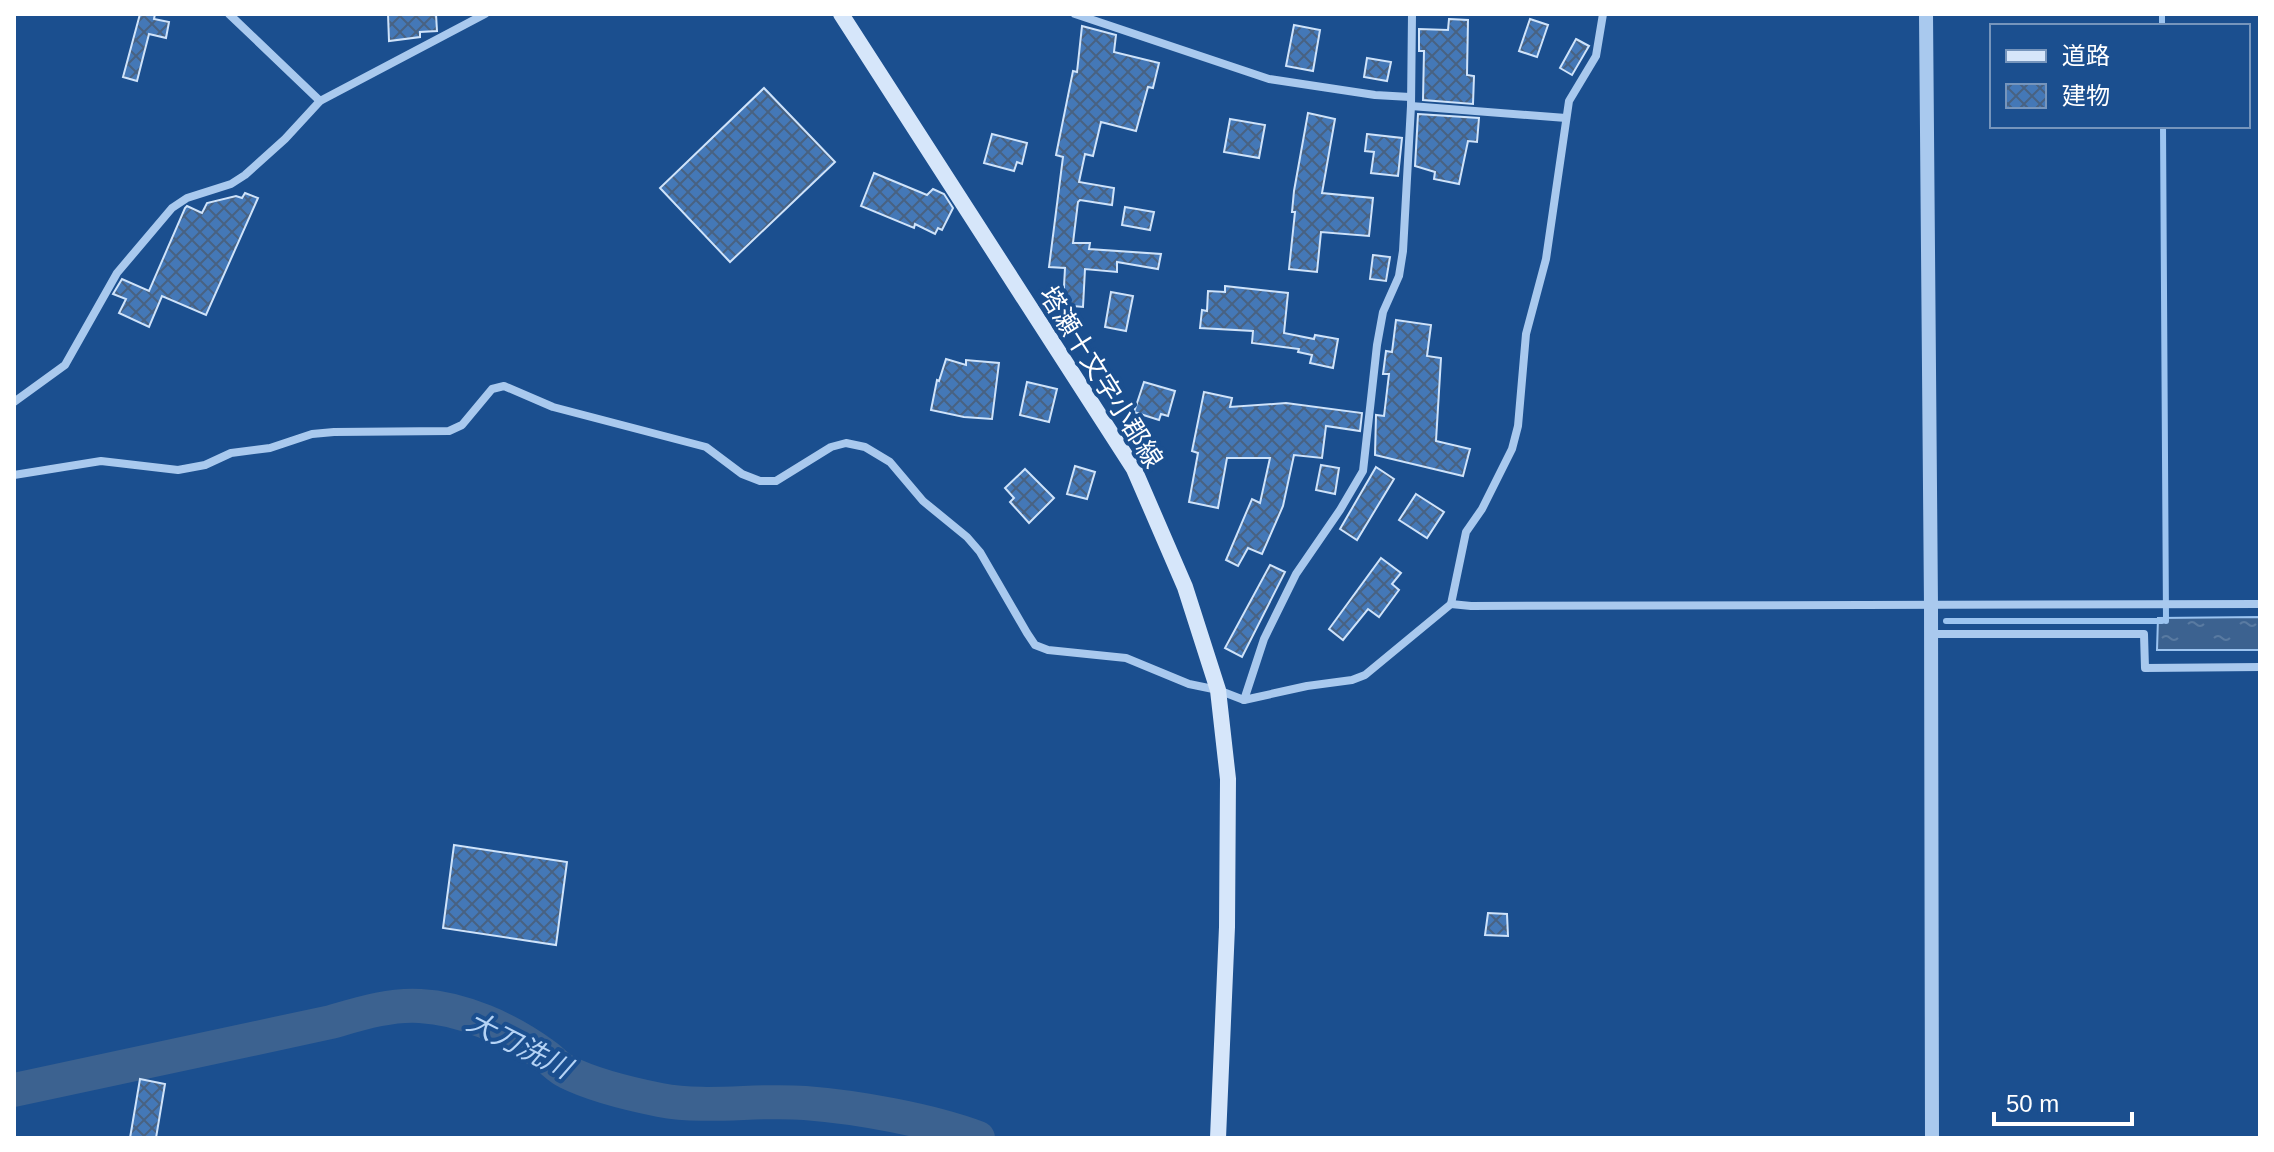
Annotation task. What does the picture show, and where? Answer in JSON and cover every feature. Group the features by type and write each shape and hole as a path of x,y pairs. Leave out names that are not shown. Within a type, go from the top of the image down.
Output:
{"main road":[{"name":"塔瀬十文字小郡線","path":"841,14 1134,469 1185,587 1218,690 1228,794 1227,927 1218,1138"}],"street":[{"path":"229,14 320,101"},
{"path":"14,402 65,365 117,273 172,208 187,198 231,184 245,175 285,139 320,101 485,14"},
{"path":"1075,14 1269,79 1411,101 1566,118"},
{"path":"1244,700 1264,639 1296,574 1363,471 1377,345 1383,312 1399,276 1403,251 1412,14"},
{"path":"14,475 101,461 178,470 205,465 231,453 270,448 312,434 449,431 462,425 492,389 504,386 553,407 706,447 742,474 760,481 776,481 831,447 846,443 865,447 890,462 923,501 967,537 980,552 1035,645 1048,650 1126,658 1189,684 1244,700 1352,680 1365,675 1451,604 1466,532 1512,449 1518,426 1526,334 1546,259 1569,101 1596,56 1603,14"},
{"path":"1926,14 1932,1138"},
{"path":"1451,604 2260,604"},
{"path":"1931,634 2144,634 2145,668 2260,667"}],"water":[{"path":"2260,617 2260,650 2157,650 2158,618"}],"building":[{"path":"140,14 155,14 154,19 169,22 166,38 149,34 137,81 123,77"},
{"path":"388,14 436,14 437,31 420,32 420,37 389,41"},
{"path":"1449,19 1468,20 1467,75 1474,76 1473,104 1423,100 1424,51 1419,51 1419,29 1448,30"},
{"path":"1530,19 1548,25 1537,57 1519,51"},
{"path":"1294,25 1320,30 1313,71 1286,66"},
{"path":"1082,26 1116,35 1114,52 1159,63 1153,88 1148,87 1136,131 1101,122 1093,156 1085,154 1079,182 1114,188 1112,205 1080,200 1073,243 1090,243 1089,249 1161,254 1158,269 1117,262 1117,272 1085,269 1083,307 1063,305 1065,268 1049,267 1063,157 1056,155 1073,71 1077,72"},
{"path":"1576,39 1589,46 1572,75 1560,68"},
{"path":"1367,58 1391,62 1387,81 1364,77"},
{"path":"764,88 835,162 730,262 660,188"},
{"path":"1308,113 1335,119 1322,193 1373,198 1369,236 1321,232 1317,272 1289,269 1294,191"},
{"path":"1418,114 1479,118 1477,142 1468,141 1459,184 1434,179 1435,172 1415,166"},
{"path":"1230,119 1265,125 1259,158 1224,152"},
{"path":"992,134 1027,143 1022,164 1017,162 1014,171 984,163"},
{"path":"1367,134 1402,138 1398,176 1371,173 1374,152 1365,151"},
{"path":"874,173 927,195 933,189 944,194 953,208 942,230 938,228 935,234 915,224 914,228 861,206"},
{"path":"245,193 258,198 206,315 162,296 149,327 119,313 126,299 113,294 122,279 149,291 187,206 202,213 207,203 236,196 242,198"},
{"path":"1125,207 1154,212 1150,230 1122,225"},
{"path":"1373,255 1390,257 1386,281 1370,279"},
{"path":"1225,286 1288,293 1284,333 1314,339 1315,335 1338,339 1333,368 1310,363 1312,355 1298,352 1299,349 1252,343 1253,331 1200,328 1202,310 1207,311 1208,291 1225,292"},
{"path":"1111,292 1133,296 1126,331 1105,327"},
{"path":"1396,320 1431,325 1427,356 1441,358 1436,441 1470,449 1463,476 1375,455 1376,415 1384,416 1389,374 1383,374 1386,351 1392,352"},
{"path":"946,359 966,365 966,360 999,363 992,419 931,410 937,380"},
{"path":"1027,382 1057,389 1049,422 1020,415"},
{"path":"1144,382 1175,391 1168,416 1161,414 1159,420 1134,412"},
{"path":"1204,392 1232,398 1230,407 1286,403 1362,413 1360,431 1326,426 1322,458 1294,455 1283,506 1262,554 1248,548 1238,566 1226,560 1252,499 1260,503 1270,458 1227,458 1218,508 1189,502 1198,453 1192,451"},
{"path":"1321,465 1339,468 1335,494 1316,490"},
{"path":"1075,466 1095,472 1087,499 1067,494"},
{"path":"1376,467 1394,479 1357,540 1340,529"},
{"path":"1025,469 1054,498 1029,523 1010,502 1014,498 1005,488"},
{"path":"1416,494 1444,512 1427,538 1399,520"},
{"path":"1381,558 1401,573 1392,584 1399,590 1379,617 1368,609 1343,640 1329,629"},
{"path":"1270,565 1285,572 1242,657 1225,648"},
{"path":"454,845 567,862 556,945 443,928"},
{"path":"1488,913 1507,914 1508,936 1485,935"},
{"path":"140,1079 165,1084 156,1138 130,1138"}],"waterway":[{"path":"2162,14 2162,24"},
{"path":"2163,128 2166,621"},
{"path":"1946,621 2162,621"},
{"name":"大刀洗川","path":"14,1090 375,1010 420,1006 452,1011 484,1021 530,1045 567,1072 637,1095 678,1103 787,1102 847,1108 916,1120 978,1138"}]}
